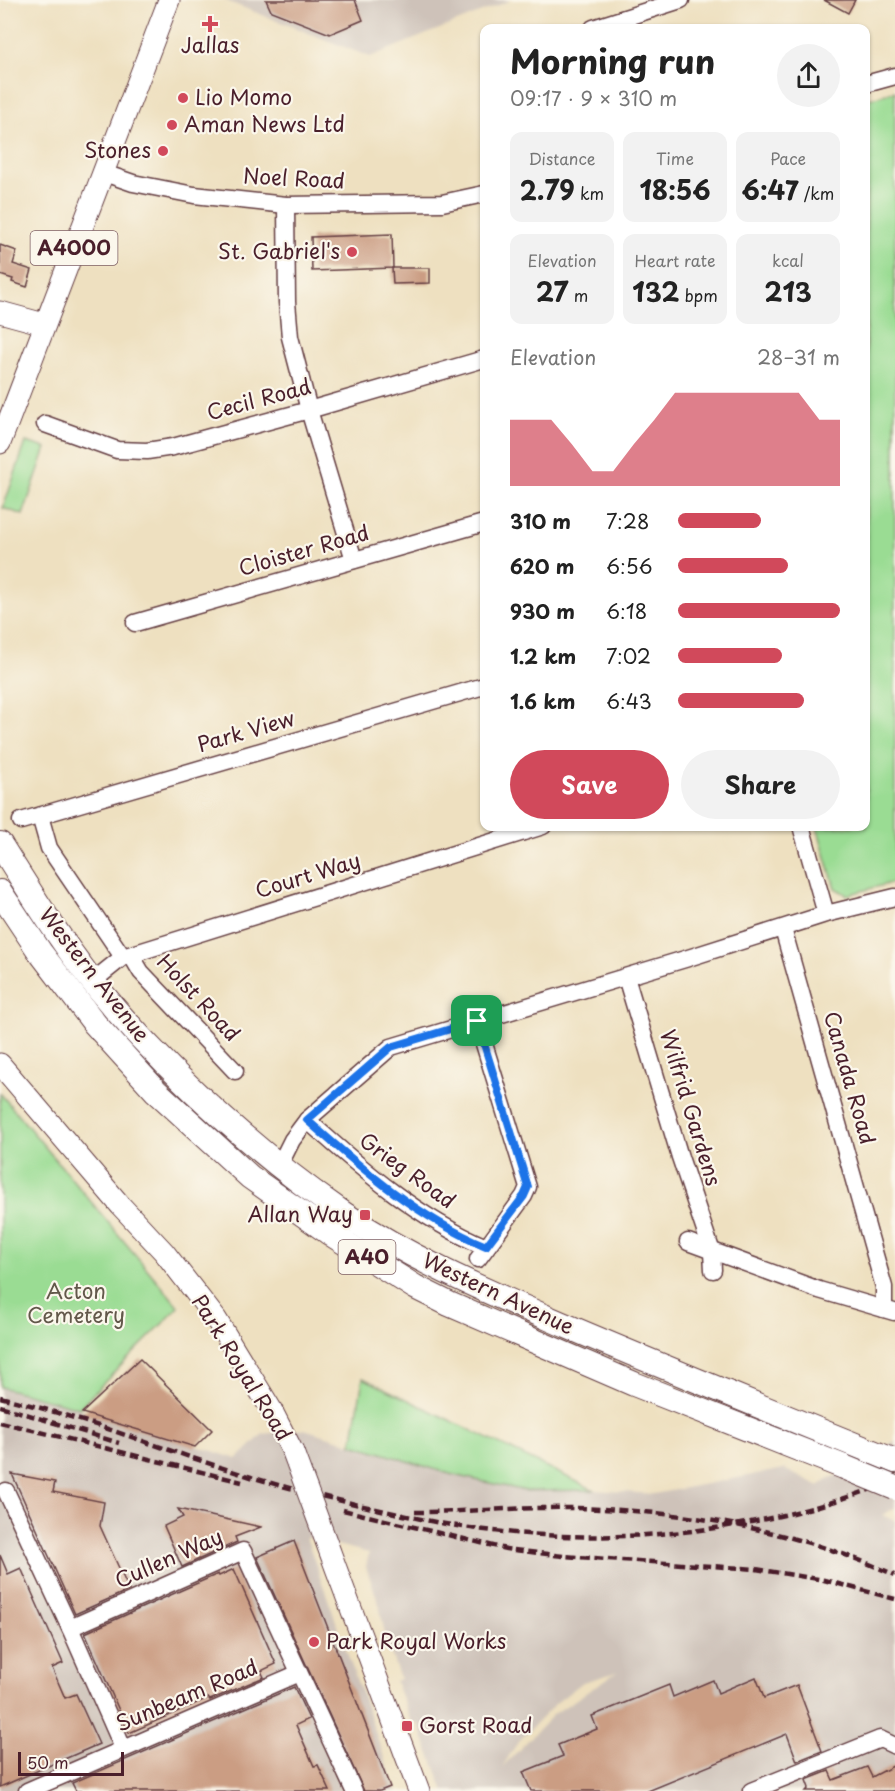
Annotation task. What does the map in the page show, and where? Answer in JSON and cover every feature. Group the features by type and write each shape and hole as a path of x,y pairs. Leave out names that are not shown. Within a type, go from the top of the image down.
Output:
{"highway":[{"name":"Western Avenue","path":"0,844 63,942 114,1007 148,1045 224,1118 279,1166 345,1215 430,1265 465,1282 650,1362 895,1461"},
{"name":"Western Avenue","path":"0,892 40,952 95,1024 156,1091 250,1177 328,1233 415,1287 449,1304 634,1384 895,1488"}],"main road":[{"name":"A4000","path":"0,443 169,0"},
{"path":"0,312 44,324"},
{"name":"Park Royal Road","path":"0,1064 114,1198 164,1252 216,1319 272,1409 293,1452 419,1791"}],"street":[{"path":"606,24 681,0"},
{"path":"870,83 895,76"},
{"name":"Noel Road","path":"104,173 133,183 194,195 286,206 442,203 480,195"},
{"path":"286,206 286,302 290,337 309,410 354,560"},
{"name":"Cecil Road","path":"45,424 117,450 147,451 173,447 309,410 480,360"},
{"name":"Cloister Road","path":"135,623 480,524"},
{"name":"Park View","path":"21,821 480,687"},
{"name":"Holst Road","path":"40,816 49,848 127,956 235,1071"},
{"name":"Court Way","path":"93,981 127,956 526,831"},
{"path":"802,831 826,914"},
{"path":"279,1166 293,1138 307,1120 391,1047 826,914 895,897"},
{"name":"Canada Road","path":"783,929 890,1311"},
{"name":"Wilfrid Gardens","path":"626,977 680,1157 712,1252 713,1270"},
{"name":"Grieg Road","path":"307,1120 381,1184 482,1253 524,1196 528,1187 477,1021"},
{"path":"688,1242 819,1290 890,1311"},
{"path":"6,1491 123,1748"},
{"name":"Cullen Way","path":"70,1628 243,1551 354,1791"},
{"name":"Sunbeam Road","path":"27,1791 62,1784 123,1748 299,1673"},
{"path":"750,1791 880,1739 895,1746"}],"shaded area":[{"path":"224,0 509,0 509,1 370,57"},
{"path":"0,1387 79,1408 237,1459 263,1434 304,1429 453,1475 526,1491 594,1490 654,1494 784,1469 818,1486 895,1441 895,1508 882,1515 895,1521 895,1791 444,1791 418,1723 412,1724 395,1681 400,1679 386,1640 379,1604 366,1567 369,1553 306,1537 396,1791 0,1791","holes":["617,1672 554,1714 502,1767 518,1742 556,1703 583,1682"]}],"green space":[{"path":"895,91 895,882 847,895 835,888 818,831 870,831 870,99"},
{"path":"26,442 46,448 23,515 3,508"},
{"name":"Acton Cemetery","path":"0,1093 179,1307 79,1408 0,1387"},
{"path":"363,1378 594,1490 526,1491 453,1475 352,1444"}],"building":[{"path":"266,0 355,0 363,20 330,34 271,11"},
{"path":"824,0 855,0 848,13"},
{"name":"St. Gabriel's","path":"392,234 393,268 312,271 311,237"},
{"path":"0,245 17,251 13,264 32,270 27,287 0,275"},
{"path":"392,268 430,268 430,283 393,284"},
{"path":"140,1359 212,1430 195,1447 82,1413"},
{"path":"12,1474 55,1482 53,1492 104,1502 100,1526 129,1590 75,1614"},
{"path":"178,1509 261,1527 235,1537 237,1542 182,1567 164,1526 183,1517"},
{"name":"Park Royal Works","path":"294,1541 390,1787 380,1791 364,1791 257,1557"},
{"path":"0,1555 8,1574 21,1568 63,1663 52,1668 65,1698 76,1694 99,1744 0,1787"},
{"path":"234,1569 276,1664 261,1671 264,1677 210,1700 208,1698 129,1733 85,1633"},
{"path":"756,1677 764,1698 797,1685 822,1751 797,1761 787,1734 648,1791 531,1791 523,1772 563,1756 558,1745 597,1729 592,1716 669,1685 673,1697 713,1680 718,1693"},
{"path":"294,1687 309,1719 296,1725 314,1766 318,1765 330,1791 76,1791 72,1783"},
{"path":"895,1765 895,1791 806,1791 809,1788 806,1780 829,1771 833,1780 867,1767 872,1777"}],"railway":[{"path":"0,1397 32,1405 220,1467 295,1489 439,1523 518,1533 628,1536 737,1525 790,1514 843,1499 895,1480"},
{"path":"0,1406 119,1443"},
{"path":"0,1422 242,1482"},
{"path":"415,1512 571,1508 695,1518 777,1534 817,1545 895,1575"},
{"path":"343,1510 506,1549 563,1556 756,1569 824,1580 895,1599"}],"place":[{"name":"Jallas","path":"210,24"},
{"name":"Lio Momo","path":"183,98"},
{"name":"Aman News Ltd","path":"172,125"},
{"name":"Stones","path":"163,151"},
{"name":"St. Gabriel's","path":"352,252"},
{"name":"Allan Way","path":"365,1215"},
{"name":"Park Royal Works","path":"314,1642"},
{"name":"Gorst Road","path":"407,1726"}],"route":[{"path":"477,1021 500,1102 528,1187 524,1196 486,1246 456,1234 422,1213 381,1184 307,1120 391,1047 477,1021"}]}
